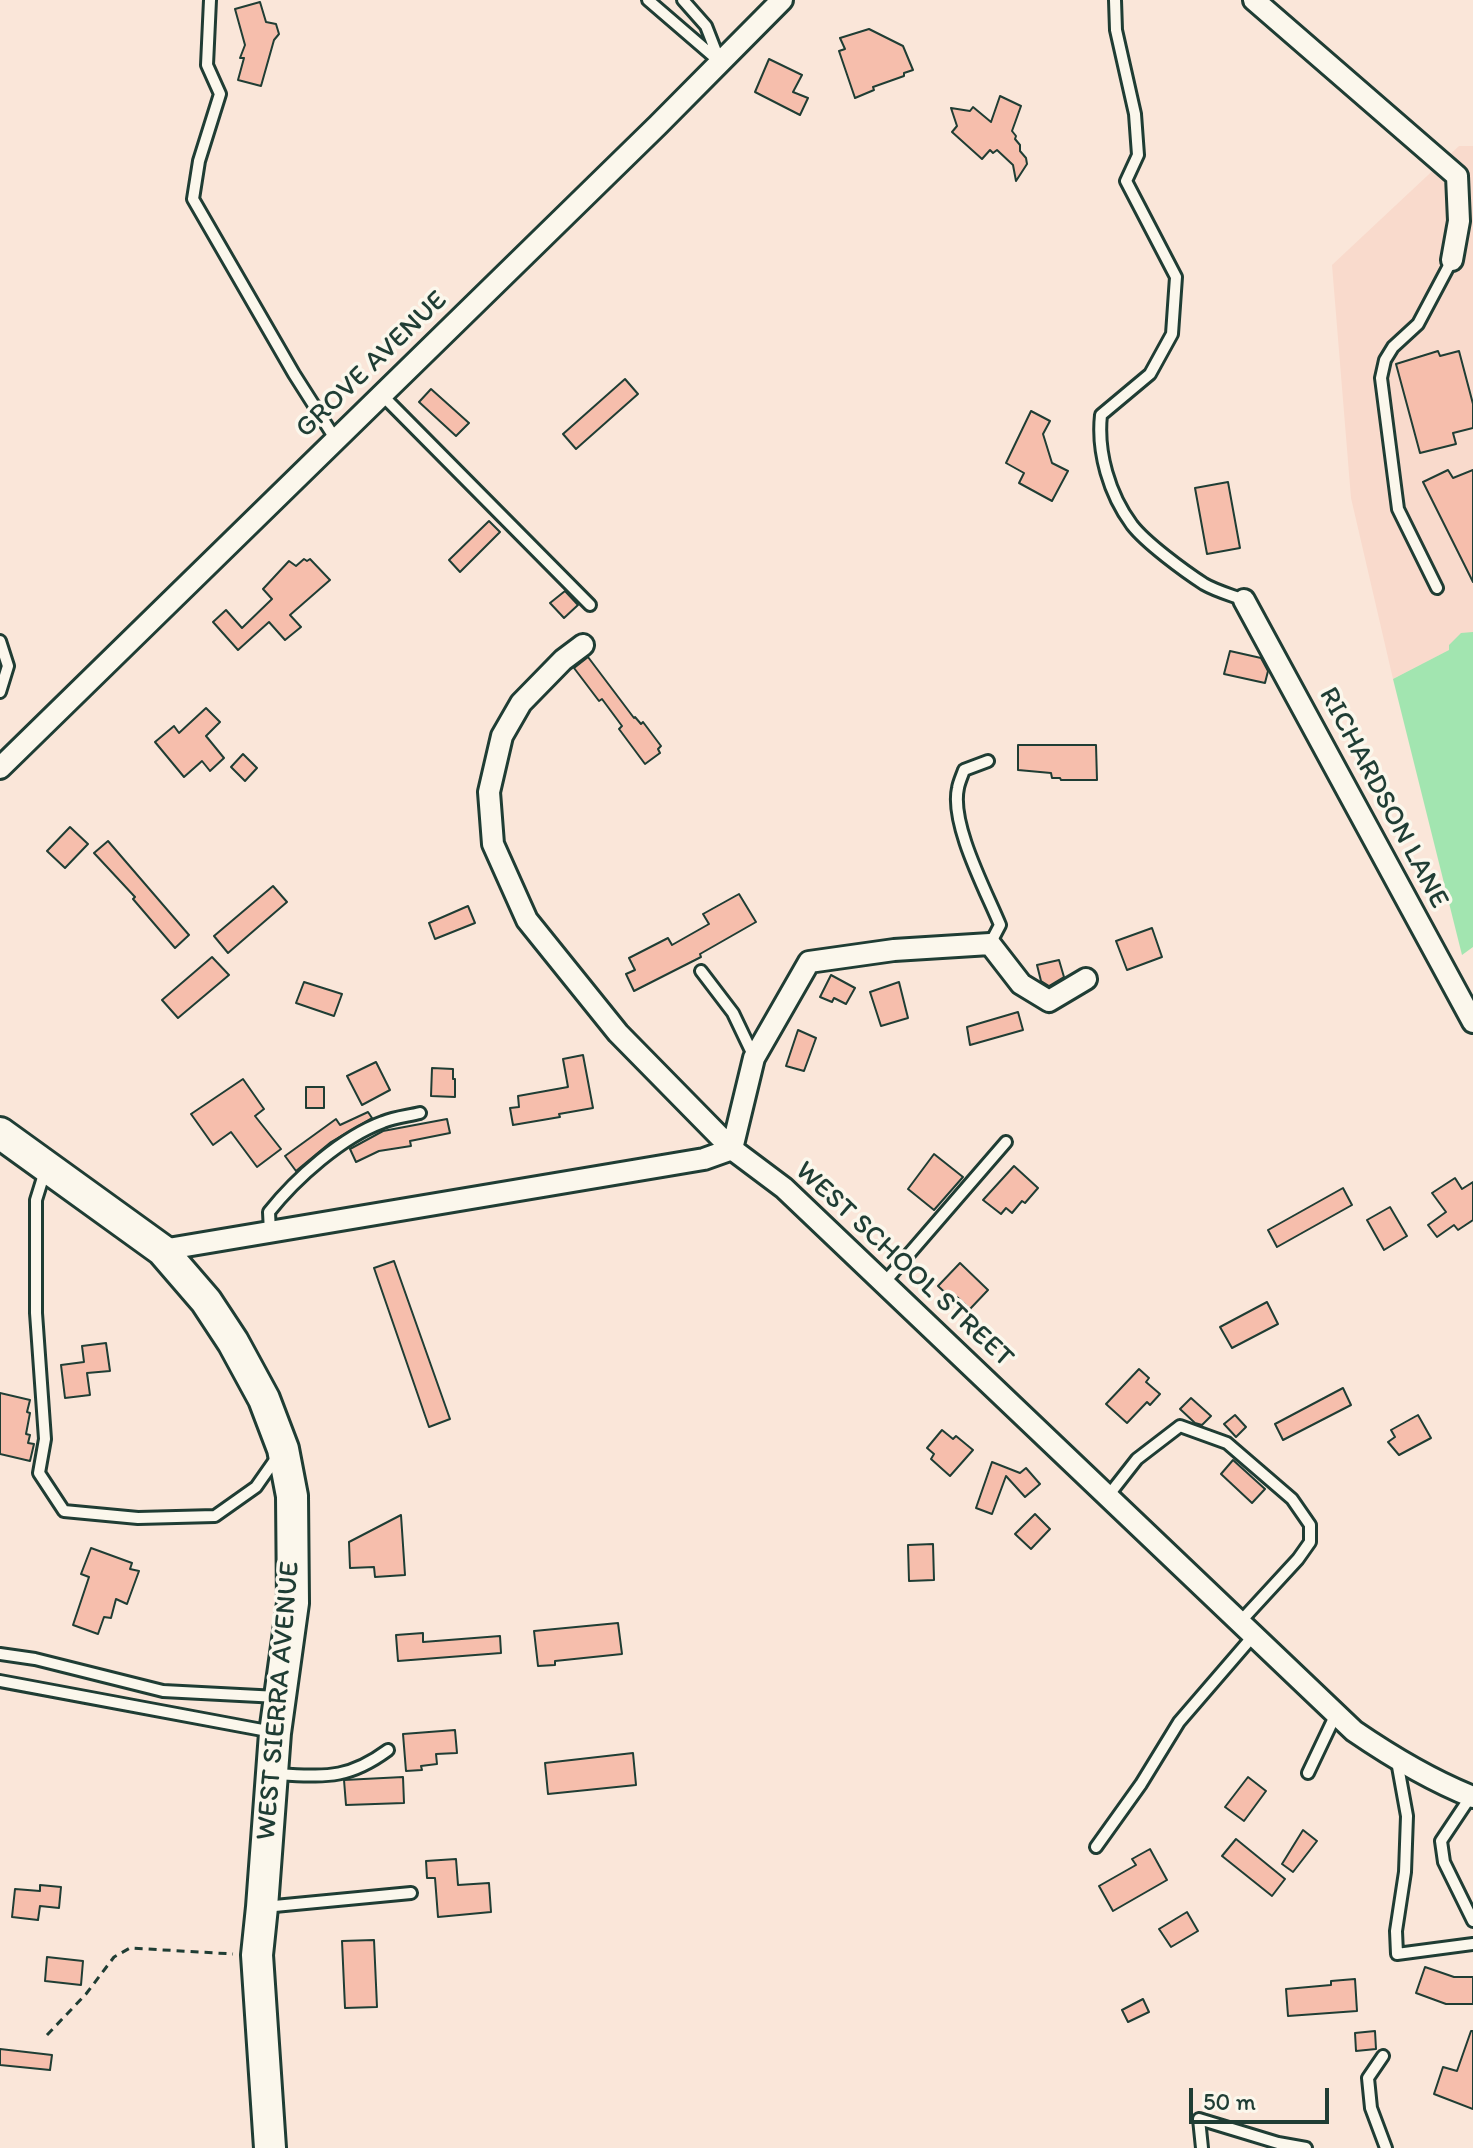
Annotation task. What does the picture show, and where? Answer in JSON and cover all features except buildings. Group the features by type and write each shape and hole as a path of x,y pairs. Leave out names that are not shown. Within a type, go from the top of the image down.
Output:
{"main road":[{"name":"WEST SIERRA AVENUE","path":"0,1133 162,1250 206,1301 233,1342 264,1399 283,1449 292,1496 293,1603 275,1733 257,1955 270,2148"}],"street":[{"name":"GROVE AVENUE","path":"0,768 782,0"},
{"path":"1254,0 1457,176 1459,221 1452,260"},
{"path":"1270,0 1298,37"},
{"name":"RICHARDSON LANE","path":"1244,600 1473,1022"},
{"name":"WEST SCHOOL STREET","path":"583,645 563,660 521,703 502,736 489,792 493,844 527,920 618,1033 732,1149 784,1188 1354,1731 1397,1761 1439,1784 1472,1797"},
{"path":"162,1250 704,1159 732,1149 754,1058 809,962 894,950 990,944 1021,984 1049,1001 1086,979"}],"lane":[{"path":"210,0 207,65 220,94 199,161 193,199 294,374 336,440"},
{"path":"648,0 720,62"},
{"path":"683,0 706,26 720,62"},
{"path":"1115,0 1116,30 1135,114 1138,155 1126,181 1176,277 1172,334 1150,374 1101,415 1099,433 1104,462 1114,493 1133,526 1206,585 1244,600"},
{"path":"1437,588 1398,509 1381,378 1385,360 1393,347 1418,324 1452,260"},
{"path":"382,395 590,605"},
{"path":"0,641 8,666 0,692"},
{"path":"988,761 964,770 957,790 959,819 1000,925 990,944"},
{"path":"701,971 733,1013 754,1058"},
{"path":"270,1232 269,1212 286,1190 318,1163 362,1132 385,1121 420,1113"},
{"path":"884,1283 1006,1142"},
{"path":"46,1167 36,1200 36,1313 45,1439 39,1473 64,1511 138,1518 215,1516 256,1487 283,1449"},
{"path":"1096,1847 1141,1784 1179,1722 1310,1542 1310,1525 1292,1499 1227,1443 1180,1426 1137,1459 1108,1496"},
{"path":"0,1654 35,1659 163,1691 280,1698"},
{"path":"0,1681 275,1733"},
{"path":"1308,1773 1336,1714"},
{"path":"272,1774 332,1775 348,1772 388,1750"},
{"path":"1397,1761 1407,1816 1405,1872 1396,1931 1397,1954 1473,1944"},
{"path":"1472,1797 1441,1841 1444,1862 1473,1921"},
{"path":"262,1907 411,1893"},
{"path":"1383,2056 1368,2078 1371,2108 1386,2148"},
{"path":"1202,2148 1199,2119 1278,2143 1306,2148"}],"path":[{"path":"47,2035 86,1994 114,1957 130,1948 257,1955"}],"shaded area":[{"path":"1459,146 1473,146 1473,638 1393,679 1351,498 1332,265"}],"green space":[{"path":"1473,632 1473,947 1462,955 1393,679 1449,650 1449,645 1461,633"}]}
